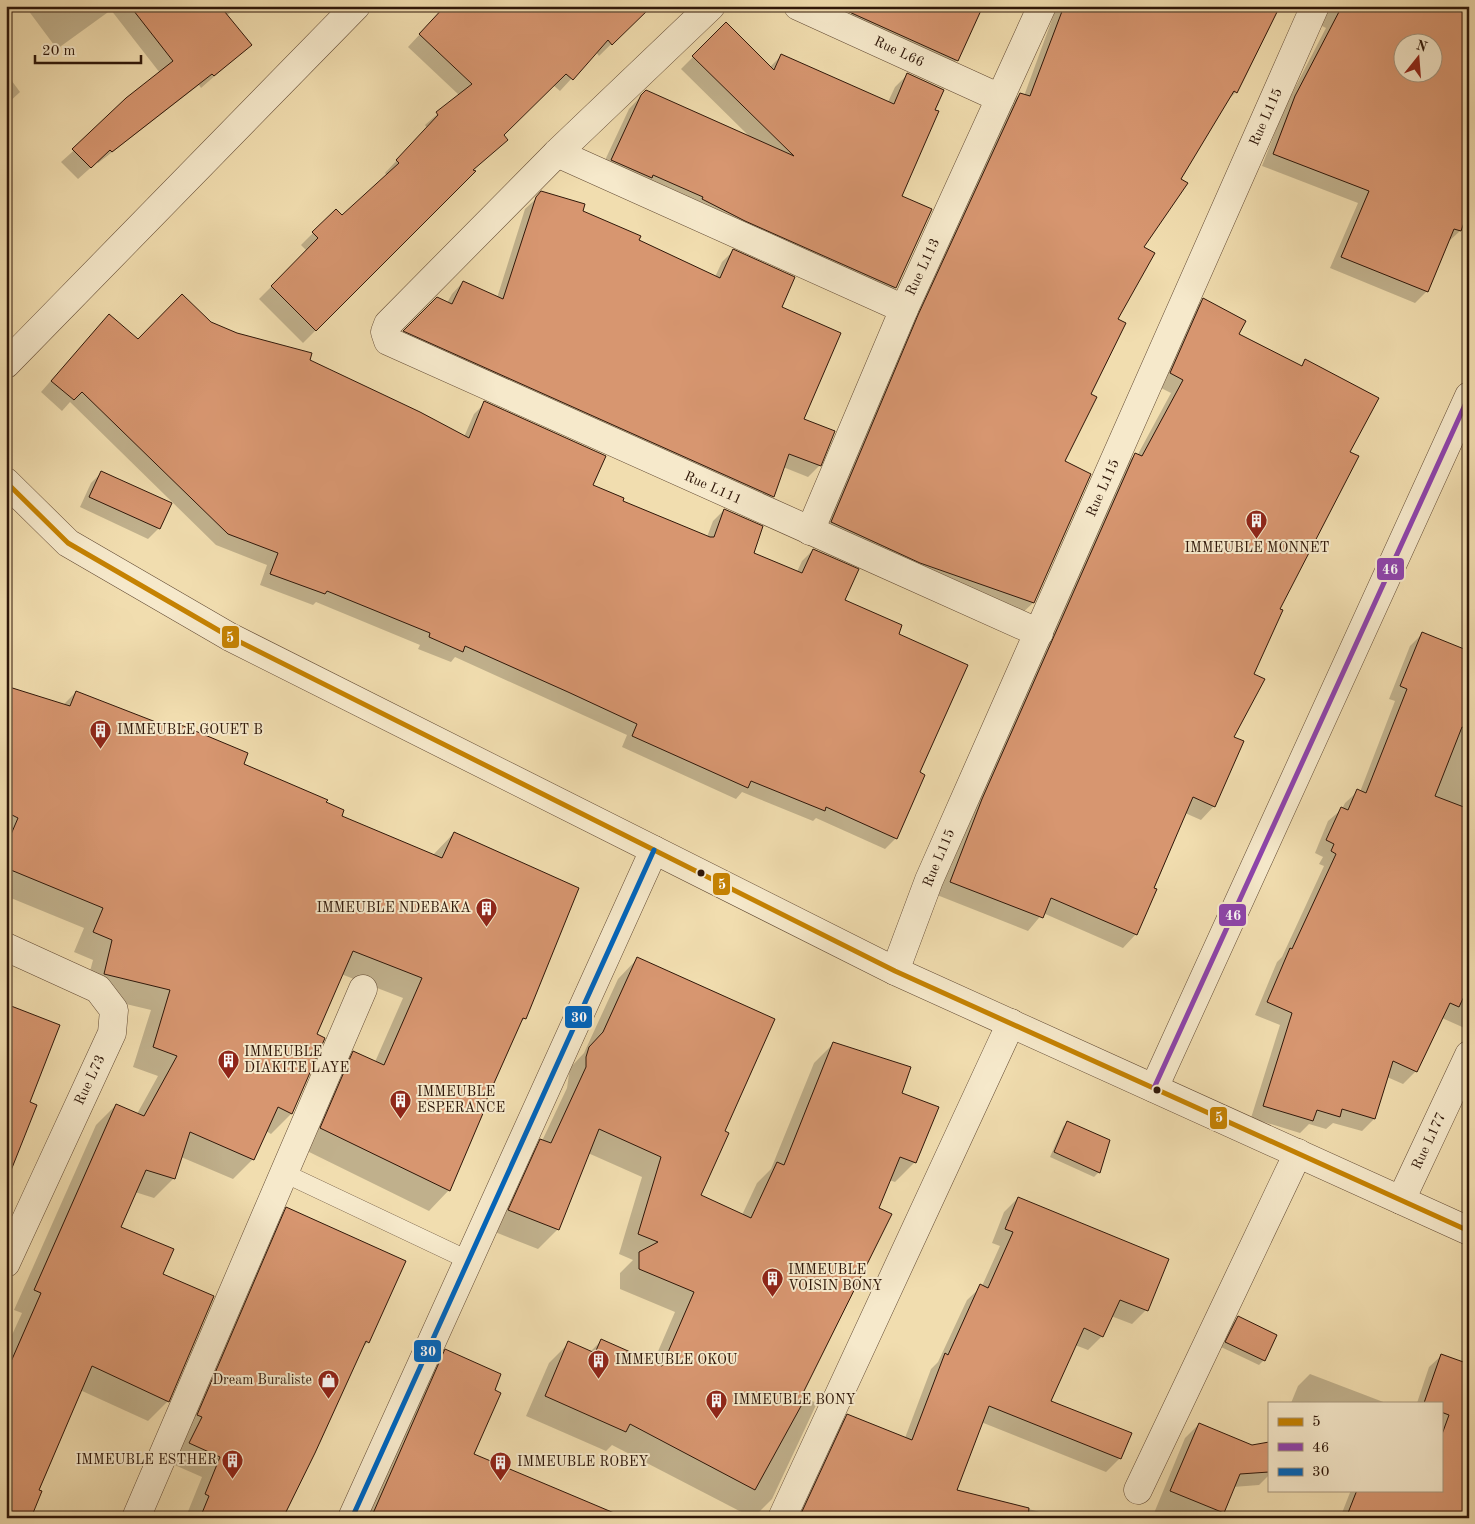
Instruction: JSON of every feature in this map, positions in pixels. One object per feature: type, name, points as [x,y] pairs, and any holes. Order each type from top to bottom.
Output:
[{"type":"street","points":[[6,364],[356,6]]},
{"type":"street","points":[[711,6],[557,153],[904,309]]},
{"type":"street","name":"Rue L66","points":[[798,6],[1000,98]]},
{"type":"street","name":"Rue L113","points":[[810,531],[904,309],[1042,6]]},
{"type":"street","name":"Rue L115","points":[[895,971],[929,880],[1315,6]]},
{"type":"street","name":"Rue L111","points":[[557,153],[388,324],[385,332],[388,341],[1039,633]]},
{"type":"street","points":[[1154,1088],[1469,396]]},
{"type":"street","points":[[6,482],[68,544],[230,637],[895,971],[1469,1231]]},
{"type":"street","points":[[352,1518],[654,850]]},
{"type":"street","name":"Rue L73","points":[[6,947],[98,989],[114,1010],[112,1033],[6,1263]]},
{"type":"street","points":[[136,1518],[363,989]]},
{"type":"street","points":[[782,1518],[1011,1023]]},
{"type":"street","name":"Rue L177","points":[[1401,1200],[1469,1054]]},
{"type":"street","points":[[1138,1490],[1298,1153]]},
{"type":"lane","points":[[284,1173],[468,1260]]},
{"type":"building","points":[[130,6],[220,6],[252,45],[214,76],[212,74],[112,152],[110,150],[91,168],[72,149],[126,98],[173,61]]},
{"type":"building","points":[[445,6],[652,6],[612,45],[608,40],[573,80],[566,74],[504,135],[508,140],[473,170],[476,171],[316,331],[271,286],[318,238],[312,232],[336,209],[342,215],[399,163],[396,160],[438,115],[436,112],[472,84],[419,34]]},
{"type":"building","points":[[836,6],[983,6],[958,61]]},
{"type":"building","points":[[1064,6],[1280,6],[1237,93],[1234,91],[1181,179],[1188,183],[1144,247],[1155,253],[1118,319],[1126,323],[1091,394],[1097,397],[1065,461],[1091,474],[1034,603],[920,563],[831,522],[918,315],[1020,93],[1030,96]]},
{"type":"building","points":[[1342,6],[1469,6],[1469,209],[1461,231],[1454,229],[1428,292],[1341,257],[1369,191],[1273,154],[1295,96]]},
{"type":"building","points":[[726,22],[774,70],[781,54],[894,104],[907,73],[944,90],[935,110],[939,111],[902,196],[932,209],[896,288],[745,221],[702,199],[703,197],[653,175],[652,178],[611,160],[641,95],[646,90],[794,156],[692,56]]},
{"type":"building","points":[[541,191],[585,204],[583,211],[641,236],[639,240],[720,278],[733,249],[795,277],[782,307],[841,333],[804,419],[835,431],[821,466],[789,454],[774,497],[403,331],[437,297],[452,304],[463,281],[503,299],[536,197]]},
{"type":"building","points":[[182,294],[211,322],[237,333],[312,353],[310,360],[420,412],[469,438],[484,401],[606,456],[593,485],[624,498],[623,501],[710,537],[714,537],[724,509],[763,526],[754,553],[802,573],[813,549],[859,569],[845,600],[902,625],[899,634],[968,665],[920,772],[925,775],[897,839],[826,807],[825,811],[751,781],[748,788],[632,736],[637,724],[568,692],[465,646],[463,652],[429,637],[430,633],[327,591],[325,594],[270,574],[278,553],[228,534],[82,392],[74,400],[51,381],[109,314],[138,339]]},
{"type":"building","points":[[1203,298],[1246,321],[1239,334],[1302,366],[1305,359],[1379,398],[1350,452],[1359,456],[1280,609],[1283,610],[1254,674],[1265,679],[1234,737],[1244,741],[1215,807],[1193,797],[1154,888],[1157,889],[1137,935],[1051,898],[1043,918],[950,882],[982,799],[1135,453],[1142,456],[1183,380],[1170,373]]},
{"type":"building","points":[[101,471],[172,503],[160,529],[89,497]]},
{"type":"building","points":[[1422,632],[1469,651],[1469,729],[1462,727],[1435,796],[1469,809],[1469,986],[1459,1007],[1450,1003],[1417,1072],[1393,1061],[1375,1119],[1342,1109],[1340,1117],[1317,1110],[1313,1121],[1263,1106],[1292,1013],[1267,1002],[1290,948],[1292,949],[1336,854],[1331,851],[1334,844],[1326,840],[1341,807],[1348,810],[1357,789],[1366,793],[1407,689],[1400,686]]},
{"type":"building","points":[[6,686],[70,706],[76,691],[179,731],[181,725],[248,753],[244,764],[328,800],[326,802],[344,810],[342,816],[442,858],[454,832],[579,888],[526,1019],[523,1018],[482,1110],[484,1111],[450,1191],[320,1128],[353,1051],[384,1065],[422,978],[353,951],[317,1034],[325,1038],[292,1114],[278,1107],[254,1160],[190,1132],[175,1179],[146,1170],[121,1227],[174,1249],[163,1274],[214,1296],[169,1402],[92,1366],[39,1490],[42,1491],[31,1518],[6,1518],[6,1373],[41,1293],[34,1290],[116,1104],[144,1116],[177,1056],[153,1047],[170,990],[104,974],[112,940],[93,932],[103,908],[6,868],[6,846],[18,818],[6,812]]},
{"type":"building","points":[[637,957],[775,1019],[725,1131],[729,1133],[701,1195],[751,1218],[777,1162],[784,1165],[833,1042],[911,1067],[902,1093],[939,1107],[916,1163],[900,1157],[879,1208],[892,1214],[802,1395],[806,1397],[755,1490],[630,1424],[626,1432],[545,1396],[568,1341],[595,1353],[601,1339],[662,1366],[694,1292],[639,1269],[639,1252],[658,1242],[638,1234],[661,1157],[599,1129],[559,1230],[508,1210],[540,1139],[551,1143],[586,1067],[589,1047],[603,1032]]},
{"type":"building","points":[[6,1004],[60,1025],[30,1102],[37,1105],[8,1178]]},
{"type":"building","points":[[1067,1121],[1110,1140],[1100,1173],[1054,1152]]},
{"type":"building","points":[[1018,1197],[1169,1259],[1148,1311],[1120,1300],[1103,1337],[1084,1328],[1051,1401],[1132,1433],[1121,1459],[989,1406],[957,1490],[1029,1508],[1028,1518],[799,1518],[847,1414],[912,1440],[945,1353],[948,1355],[980,1284],[988,1288],[1013,1232],[1005,1229]]},
{"type":"building","points":[[286,1207],[406,1261],[369,1343],[366,1341],[283,1518],[200,1518],[209,1496],[205,1494],[220,1457],[189,1443],[202,1417],[197,1415]]},
{"type":"building","points":[[1238,1316],[1277,1335],[1265,1361],[1225,1342]]},
{"type":"building","points":[[445,1349],[501,1374],[495,1390],[501,1393],[474,1454],[626,1518],[371,1518]]},
{"type":"building","points":[[1441,1354],[1469,1364],[1469,1518],[1346,1518],[1356,1492],[1442,1492],[1442,1434],[1449,1415],[1442,1412],[1442,1402],[1424,1402]]},
{"type":"building","points":[[1199,1423],[1252,1445],[1268,1442],[1268,1472],[1240,1474],[1224,1513],[1170,1491]]},
{"type":"transit line","name":"46","points":[[1154,1088],[1469,396]]},
{"type":"transit line","name":"5","points":[[6,482],[68,543],[230,637],[895,971],[1469,1231]]},
{"type":"transit line","name":"30","points":[[352,1518],[654,850]]},
{"type":"place","name":"IMMEUBLE MONNET","points":[[1257,539]]},
{"type":"place","name":"IMMEUBLE GOUET B","points":[[101,749]]},
{"type":"place","name":"IMMEUBLE NDEBAKA","points":[[487,927]]},
{"type":"place","name":"IMMEUBLE DIAKITE LAYE","points":[[228,1079]]},
{"type":"place","name":"IMMEUBLE ESPERANCE","points":[[401,1119]]},
{"type":"place","name":"IMMEUBLE VOISIN BONY","points":[[772,1297]]},
{"type":"place","name":"IMMEUBLE OKOU","points":[[599,1379]]},
{"type":"place","name":"Dream Buraliste","points":[[328,1399]]},
{"type":"place","name":"IMMEUBLE BONY","points":[[717,1419]]},
{"type":"place","name":"IMMEUBLE ESTHER","points":[[233,1479]]},
{"type":"place","name":"IMMEUBLE ROBEY","points":[[501,1481]]}]
